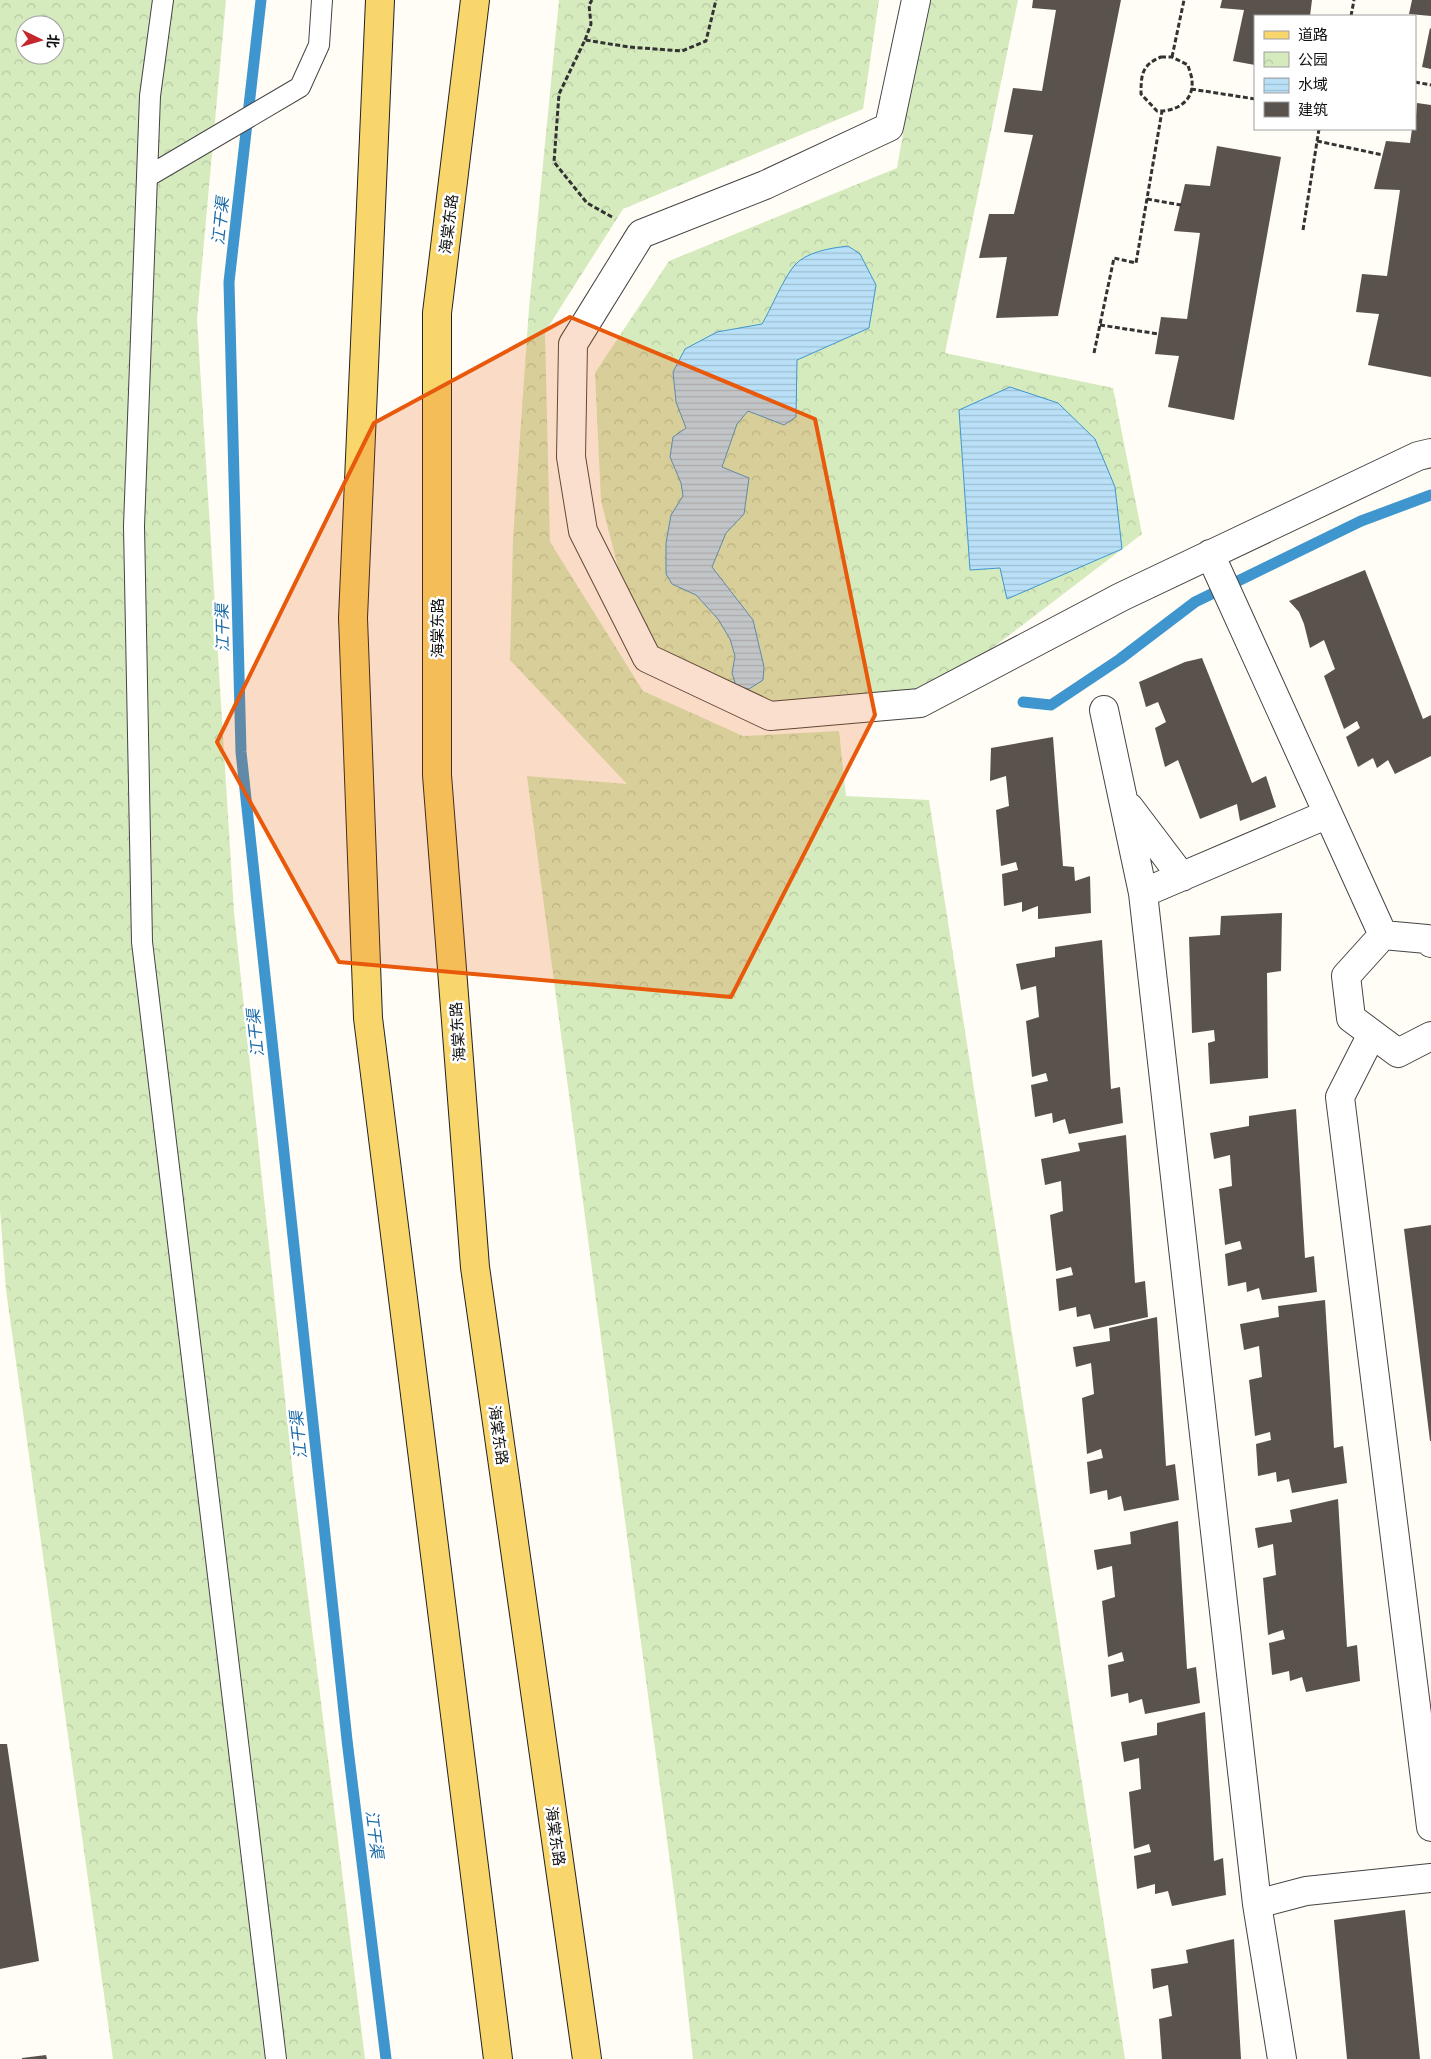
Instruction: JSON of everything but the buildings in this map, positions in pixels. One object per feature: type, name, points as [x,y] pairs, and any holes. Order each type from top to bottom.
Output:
[{"type":"main road","points":[[380,0],[354,618],[368,1018],[498,2059]]},
{"type":"main road","name":"海棠东路","points":[[475,0],[437,313],[437,774],[475,1267],[588,2059]]},
{"type":"street","points":[[916,0],[889,127],[765,185],[641,234],[573,344],[571,457],[583,531],[646,658],[770,716],[920,703],[1121,597],[1418,456],[1431,453]]},
{"type":"street","points":[[1210,554],[1383,935]]},
{"type":"street","points":[[1104,710],[1144,893],[1257,1904],[1282,2059]]},
{"type":"street","points":[[1123,800],[1182,877]]},
{"type":"street","points":[[1144,893],[1328,814]]},
{"type":"street","points":[[1383,935],[1427,939],[1431,943]]},
{"type":"street","points":[[1383,935],[1346,976],[1350,1018],[1398,1053],[1431,1036]]},
{"type":"street","points":[[1372,1034],[1340,1097],[1431,1827]]},
{"type":"street","points":[[1257,1904],[1306,1891],[1431,1878]]},
{"type":"lane","points":[[163,0],[150,96],[134,526],[142,942],[276,2059]]},
{"type":"lane","points":[[147,177],[300,87],[319,45],[322,0]]},
{"type":"path","points":[[592,0],[589,5],[591,24],[559,94],[554,162],[587,203],[641,234]]},
{"type":"path","points":[[585,40],[629,47],[682,51],[706,42],[716,0]]},
{"type":"path","points":[[1172,56],[1184,0]]},
{"type":"path","points":[[1351,15],[1354,0]]},
{"type":"path","points":[[1172,56],[1188,65],[1192,82],[1191,88],[1189,97],[1184,104],[1170,111],[1157,111],[1141,94],[1141,81],[1144,70],[1150,62],[1161,57],[1172,56]]},
{"type":"path","points":[[1416,82],[1431,85]]},
{"type":"path","points":[[1191,88],[1254,99]]},
{"type":"path","points":[[1094,353],[1114,258],[1136,263],[1162,111]]},
{"type":"path","points":[[1303,230],[1319,130]]},
{"type":"path","points":[[1317,141],[1383,154]]},
{"type":"path","points":[[1147,199],[1180,205]]},
{"type":"path","points":[[1100,325],[1158,334]]},
{"type":"highlighted area","points":[[570,317],[815,419],[875,715],[731,997],[339,962],[217,742],[374,423]]},
{"type":"green space","points":[[0,0],[226,0],[197,319],[234,912],[293,1475],[365,2059],[113,2059],[6,1290],[0,1210]]},
{"type":"green space","points":[[559,0],[879,0],[863,109],[623,209],[545,332],[550,542],[643,691],[743,736],[839,731],[846,796],[929,800],[1125,2059],[693,2059],[678,1923],[527,776],[627,784],[510,660],[513,538],[529,308]]},
{"type":"green space","points":[[926,0],[1018,0],[945,353],[1113,388],[1142,534],[920,703],[770,716],[636,637],[601,501],[595,373],[669,261],[897,168]]},
{"type":"water","points":[[848,246],[860,254],[876,285],[869,328],[797,360],[796,417],[784,425],[748,411],[737,424],[722,467],[749,478],[744,514],[726,533],[712,567],[753,620],[764,667],[763,680],[749,689],[736,686],[732,673],[735,656],[730,639],[718,619],[696,595],[672,584],[666,574],[666,543],[671,515],[683,496],[681,483],[670,457],[673,437],[686,428],[676,402],[673,372],[685,349],[717,332],[762,324],[785,279],[799,261],[811,254]]},
{"type":"water","points":[[1010,387],[1058,403],[1095,439],[1115,487],[1122,549],[1007,599],[1000,568],[970,570],[959,410]]},
{"type":"waterway","name":"江干渠","points":[[261,0],[229,282],[241,752],[347,1740],[386,2059]]},
{"type":"waterway","points":[[1023,702],[1051,705],[1120,659],[1195,602],[1361,521],[1431,495]]}]
